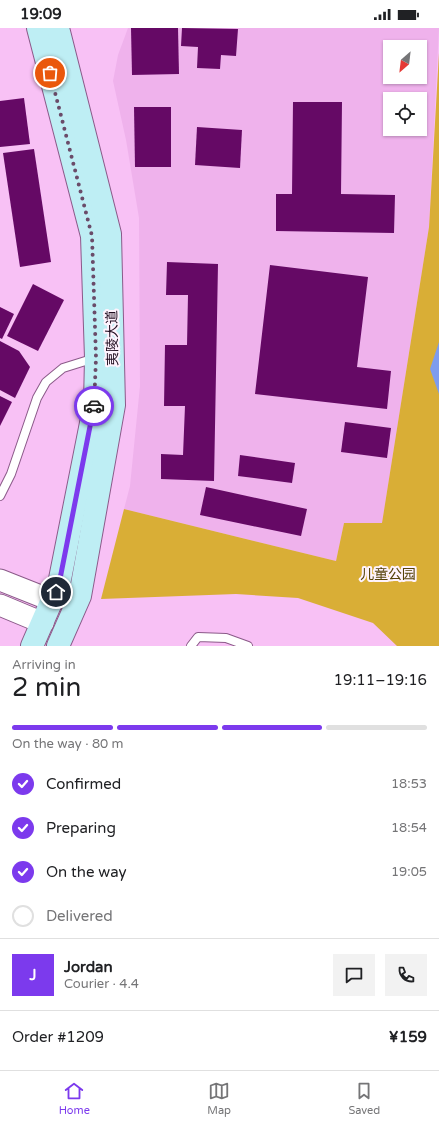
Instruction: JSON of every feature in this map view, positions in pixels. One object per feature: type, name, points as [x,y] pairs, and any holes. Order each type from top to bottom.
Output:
[{"type":"main road","name":"夷陵大道","points":[[32,646],[53,601],[59,584],[95,403],[96,358],[92,236],[38,28]]},
{"type":"main road","name":"夷陵大道","points":[[58,28],[110,234],[114,405],[80,596],[58,646]]},
{"type":"street","points":[[0,580],[53,601]]},
{"type":"street","points":[[0,605],[43,623]]},
{"type":"lane","points":[[0,496],[11,474],[37,398],[46,382],[63,368],[96,358]]},
{"type":"lane","points":[[191,646],[198,637],[226,638],[248,646]]},
{"type":"shaded area","points":[[128,28],[439,28],[429,227],[382,523],[344,523],[336,561],[124,509],[130,486],[140,386],[139,218],[126,140],[113,81],[118,55]]},
{"type":"green space","name":"儿童公园","points":[[439,53],[439,646],[397,646],[373,623],[298,598],[236,594],[101,599],[124,509],[336,561],[344,523],[382,523],[429,227]]},
{"type":"water","points":[[439,342],[439,394],[430,369]]},
{"type":"building","points":[[131,28],[178,28],[179,74],[132,75]]},
{"type":"building","points":[[182,28],[238,29],[236,56],[221,55],[220,69],[197,68],[198,47],[181,46]]},
{"type":"building","points":[[24,98],[30,144],[0,147],[0,101]]},
{"type":"building","points":[[293,102],[342,102],[341,194],[395,195],[394,233],[276,231],[276,194],[292,194]]},
{"type":"building","points":[[134,107],[171,107],[171,167],[135,167]]},
{"type":"building","points":[[197,127],[242,130],[240,168],[195,165]]},
{"type":"building","points":[[34,149],[51,262],[20,267],[3,153]]},
{"type":"building","points":[[167,262],[218,264],[214,481],[161,479],[161,454],[183,455],[185,406],[164,406],[165,345],[187,345],[188,295],[166,295]]},
{"type":"building","points":[[270,265],[368,277],[357,367],[391,371],[387,409],[255,394]]},
{"type":"building","points":[[33,284],[64,300],[38,351],[7,336]]},
{"type":"building","points":[[0,307],[14,314],[2,339],[0,338]]},
{"type":"building","points":[[0,341],[19,351],[30,367],[15,398],[0,390]]},
{"type":"building","points":[[0,396],[12,402],[0,426]]},
{"type":"building","points":[[345,422],[391,428],[387,458],[341,452]]},
{"type":"building","points":[[240,455],[295,463],[292,483],[238,476]]},
{"type":"building","points":[[206,487],[307,509],[301,536],[200,515]]},
{"type":"way so far","points":[[50,73],[92,236],[92,273],[96,358],[94,406]]},
{"type":"route","points":[[56,592],[59,584],[94,406]]}]
